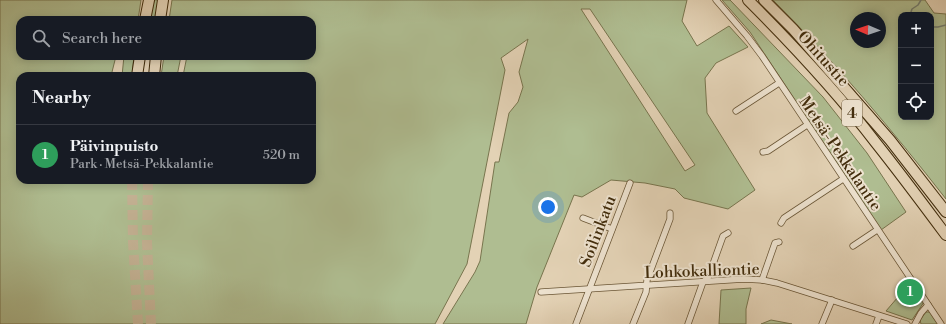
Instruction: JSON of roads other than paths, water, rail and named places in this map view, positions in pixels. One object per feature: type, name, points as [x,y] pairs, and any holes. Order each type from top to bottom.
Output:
[{"type":"highway","points":[[146,16],[149,0]]},
{"type":"highway","points":[[161,16],[163,0]]},
{"type":"highway","name":"Ohitustie","points":[[748,0],[779,31],[830,87],[876,142],[946,235]]},
{"type":"highway","name":"Ohitustie","points":[[764,0],[793,29],[890,140],[946,212]]},
{"type":"highway","points":[[138,72],[139,60]]},
{"type":"highway","points":[[154,72],[156,60]]},
{"type":"street","name":"Metsä-Pekkalantie","points":[[716,0],[747,36],[941,324]]},
{"type":"street","points":[[736,111],[779,83]]},
{"type":"street","points":[[763,152],[768,151],[807,125]]},
{"type":"street","points":[[781,223],[784,218],[843,178]]},
{"type":"street","name":"Soilinkatu","points":[[576,324],[630,183]]},
{"type":"street","points":[[633,324],[646,292],[647,280],[670,219],[670,213]]},
{"type":"street","points":[[583,218],[612,229]]},
{"type":"street","points":[[853,246],[877,230]]},
{"type":"street","points":[[688,324],[703,282],[708,278],[723,236],[728,233]]},
{"type":"street","points":[[762,280],[776,243],[779,242]]},
{"type":"street","name":"Lohkokalliontie","points":[[541,292],[744,279],[762,280],[777,283],[907,324]]},
{"type":"street","points":[[822,324],[832,300]]},
{"type":"street","points":[[914,324],[928,304]]},
{"type":"street","points":[[876,324],[879,316]]},
{"type":"waterway","points":[[911,12],[921,0]]},
{"type":"waterway","points":[[934,27],[946,25]]},
{"type":"tunnel","points":[[132,184],[133,242],[138,324]]},
{"type":"tunnel","points":[[148,184],[147,243],[151,324]]},
{"type":"place","name":"Päivinpuisto","points":[[910,292]]}]
